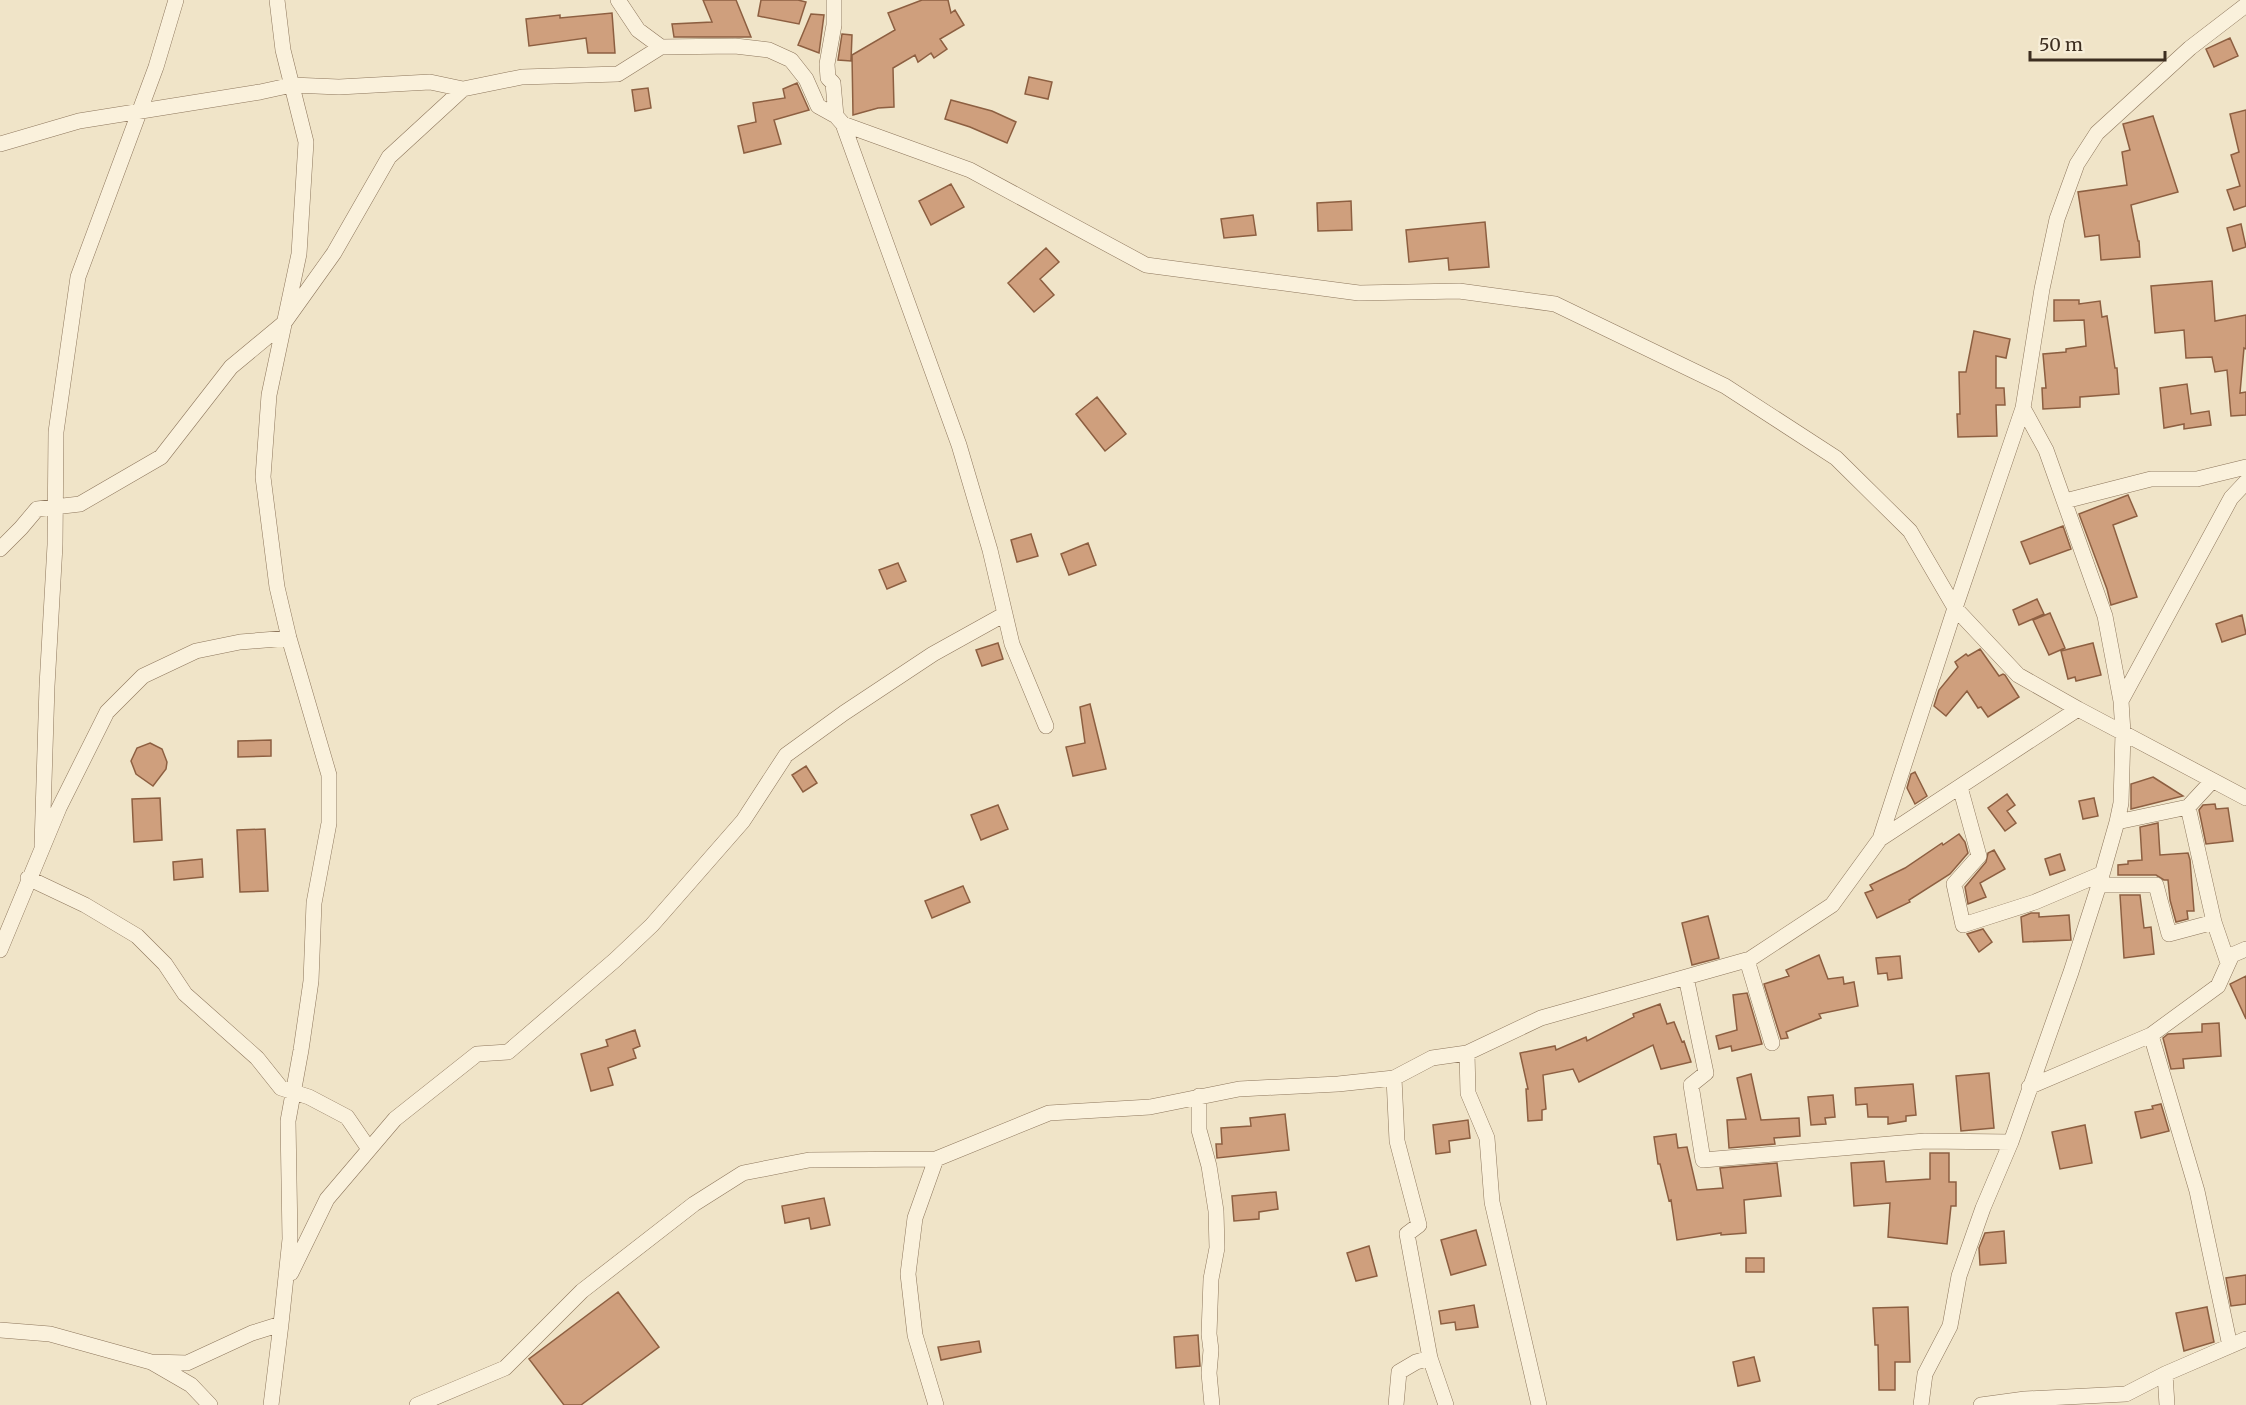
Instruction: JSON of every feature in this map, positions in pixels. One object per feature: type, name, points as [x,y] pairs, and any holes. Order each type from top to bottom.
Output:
[{"type":"street","points":[[42,846],[56,432],[78,277],[156,67],[176,0]]},
{"type":"street","points":[[271,1405],[290,1239],[288,1120],[311,981],[314,903],[329,823],[329,775],[289,638],[277,587],[263,477],[269,395],[299,254],[306,142],[283,50],[277,0]]},
{"type":"street","points":[[618,0],[638,30],[661,47]]},
{"type":"street","points":[[834,0],[834,25],[827,64],[828,78],[833,83],[839,120],[959,445],[990,550],[1012,644],[1046,726]]},
{"type":"street","points":[[417,1405],[505,1368],[582,1291],[694,1204],[743,1173],[809,1160],[936,1159],[1049,1113],[1150,1107],[1239,1089],[1338,1084],[1394,1078],[1432,1058],[1467,1053],[1541,1018],[1747,960],[1832,905],[1880,839],[2023,408],[2044,277],[2057,219],[2077,164],[2097,133],[2190,48],[2246,5]]},
{"type":"street","points":[[0,144],[79,121],[292,85],[339,87],[430,82],[463,89],[522,77],[618,74],[661,47],[735,46],[769,50],[791,60],[799,67],[818,106],[839,120],[970,170],[1146,265],[1359,293],[1459,291],[1555,304],[1725,386],[1836,458],[1910,531],[1955,608],[2018,675],[2246,798]]},
{"type":"street","points":[[0,549],[37,509],[80,504],[161,457],[231,367],[284,323],[334,253],[389,157],[463,89]]},
{"type":"street","points":[[1921,1405],[1925,1374],[1950,1326],[1959,1276],[1983,1208],[2011,1142],[2071,972],[2121,803],[2123,733],[2121,701],[2105,616],[2046,450],[2023,408]]},
{"type":"street","points":[[2065,501],[2151,479],[2197,478],[2246,467]]},
{"type":"street","points":[[2121,701],[2231,498],[2246,482]]},
{"type":"street","points":[[286,1284],[327,1199],[395,1119],[477,1054],[508,1052],[615,960],[652,925],[743,821],[786,755],[844,712],[933,654],[1005,614]]},
{"type":"street","points":[[0,950],[58,808],[107,712],[143,676],[196,651],[240,642],[289,638]]},
{"type":"street","points":[[1880,839],[2078,709]]},
{"type":"street","points":[[2117,822],[2188,807],[2212,781]]},
{"type":"street","points":[[1960,787],[1979,856],[1954,884],[1963,925],[2100,879],[2156,885],[2169,934],[2214,922]]},
{"type":"street","points":[[2188,807],[2214,922],[2228,963]]},
{"type":"street","points":[[28,878],[85,904],[137,936],[165,964],[185,994],[257,1058],[281,1088],[309,1097],[347,1117],[369,1149]]},
{"type":"street","points":[[2029,1088],[2151,1035],[2218,986],[2232,954],[2246,949]]},
{"type":"street","points":[[1747,960],[1772,1043]]},
{"type":"street","points":[[1686,977],[1707,1073],[1691,1085],[1703,1160],[1925,1141],[2011,1142]]},
{"type":"street","points":[[2151,1035],[2197,1191],[2230,1346]]},
{"type":"street","points":[[1467,1053],[1468,1093],[1487,1138],[1492,1202],[1539,1405]]},
{"type":"street","points":[[1394,1078],[1397,1141],[1419,1225],[1407,1234],[1430,1358],[1446,1405]]},
{"type":"street","points":[[1199,1096],[1199,1131],[1209,1166],[1216,1211],[1217,1248],[1211,1278],[1209,1334],[1212,1405]]},
{"type":"street","points":[[936,1159],[915,1218],[908,1274],[915,1335],[936,1405]]},
{"type":"street","points":[[0,1330],[50,1334],[151,1362],[187,1363],[252,1333],[281,1323]]},
{"type":"street","points":[[2095,1405],[2126,1394],[2165,1374],[2246,1339]]},
{"type":"street","points":[[1396,1405],[1399,1372],[1416,1362],[1430,1358]]},
{"type":"street","points":[[151,1362],[191,1385],[210,1405]]},
{"type":"street","points":[[2165,1374],[2167,1405]]},
{"type":"street","points":[[1981,1405],[2025,1399],[2126,1394]]},
{"type":"building","points":[[703,0],[736,0],[751,37],[674,37],[672,24],[712,22]]},
{"type":"building","points":[[761,0],[806,2],[799,24],[758,16]]},
{"type":"building","points":[[922,0],[948,0],[951,13],[955,10],[964,25],[940,39],[947,49],[934,58],[931,53],[918,62],[915,55],[893,68],[894,107],[878,108],[853,115],[852,55],[895,30],[888,13]]},
{"type":"building","points":[[612,13],[615,53],[588,53],[586,38],[529,46],[526,19]]},
{"type":"building","points":[[811,14],[824,15],[819,53],[798,45]]},
{"type":"building","points":[[842,34],[852,35],[851,61],[838,60]]},
{"type":"building","points":[[2230,38],[2238,56],[2214,67],[2206,49]]},
{"type":"building","points":[[1029,77],[1052,82],[1048,99],[1025,94]]},
{"type":"building","points":[[797,83],[809,110],[774,120],[781,144],[744,153],[738,126],[756,122],[753,103],[785,98],[783,89]]},
{"type":"building","points":[[648,88],[651,108],[635,111],[632,90]]},
{"type":"building","points":[[951,100],[992,111],[1016,122],[1007,143],[945,119]]},
{"type":"building","points":[[2246,110],[2246,206],[2234,210],[2227,190],[2240,186],[2231,155],[2239,152],[2230,114]]},
{"type":"building","points":[[2153,116],[2178,192],[2131,205],[2140,257],[2101,260],[2099,235],[2085,237],[2078,192],[2127,185],[2122,152],[2130,150],[2123,124]]},
{"type":"building","points":[[951,184],[964,207],[931,225],[919,201]]},
{"type":"building","points":[[1351,201],[1352,230],[1318,231],[1317,203]]},
{"type":"building","points":[[1253,215],[1256,235],[1224,238],[1221,219]]},
{"type":"building","points":[[1485,222],[1489,267],[1449,270],[1448,258],[1409,262],[1406,230]]},
{"type":"building","points":[[2241,224],[2246,247],[2233,251],[2227,228]]},
{"type":"building","points":[[1046,248],[1059,262],[1040,279],[1054,295],[1034,312],[1008,283]]},
{"type":"building","points":[[2212,281],[2215,321],[2246,315],[2246,349],[2244,348],[2240,393],[2246,392],[2246,415],[2231,416],[2227,370],[2215,372],[2212,357],[2186,358],[2184,330],[2155,333],[2151,286]]},
{"type":"building","points":[[2054,300],[2079,300],[2079,304],[2100,301],[2102,317],[2107,316],[2115,368],[2117,368],[2119,394],[2080,397],[2080,407],[2043,409],[2042,388],[2046,388],[2043,354],[2066,352],[2066,349],[2086,346],[2084,320],[2054,321]]},
{"type":"building","points":[[1974,331],[2010,339],[2006,358],[1996,356],[1996,388],[2004,388],[2005,405],[1996,405],[1997,436],[1958,437],[1959,372],[1966,372]]},
{"type":"building","points":[[2187,384],[2191,414],[2209,411],[2211,425],[2184,429],[2184,424],[2164,428],[2160,388]]},
{"type":"building","points":[[1097,397],[1126,434],[1105,451],[1076,414]]},
{"type":"building","points":[[2128,495],[2137,516],[2113,525],[2137,597],[2111,605],[2079,514]]},
{"type":"building","points":[[2063,526],[2071,549],[2030,564],[2021,542]]},
{"type":"building","points":[[1031,534],[1038,556],[1017,562],[1011,540]]},
{"type":"building","points":[[1088,543],[1096,565],[1069,575],[1061,554]]},
{"type":"building","points":[[898,563],[906,581],[887,589],[879,570]]},
{"type":"building","points":[[2037,599],[2044,614],[2019,625],[2013,610]]},
{"type":"building","points":[[2050,613],[2065,648],[2049,655],[2033,620]]},
{"type":"building","points":[[2242,615],[2246,634],[2222,642],[2216,624]]},
{"type":"building","points":[[998,643],[1003,659],[982,666],[976,650]]},
{"type":"building","points":[[2093,643],[2101,675],[2076,681],[2075,677],[2068,679],[2061,651]]},
{"type":"building","points":[[1980,649],[1999,676],[2005,675],[2019,697],[1988,717],[1981,707],[1978,708],[1967,691],[1946,716],[1934,706],[1939,690],[1958,667],[1955,662],[1966,654],[1968,656]]},
{"type":"building","points":[[1090,704],[1106,769],[1073,776],[1066,747],[1085,743],[1080,707]]},
{"type":"building","points":[[271,740],[271,756],[238,757],[238,741]]},
{"type":"building","points":[[150,743],[162,749],[167,762],[166,769],[153,786],[136,774],[131,761],[137,748]]},
{"type":"building","points":[[806,766],[817,783],[803,792],[792,775]]},
{"type":"building","points":[[1915,772],[1927,796],[1915,804],[1907,788],[1911,774]]},
{"type":"building","points":[[2153,777],[2183,796],[2131,809],[2131,784]]},
{"type":"building","points":[[2007,794],[2015,805],[2007,811],[2016,823],[2005,831],[1988,808]]},
{"type":"building","points":[[160,798],[162,840],[134,842],[132,799]]},
{"type":"building","points":[[2094,798],[2098,816],[2083,819],[2079,801]]},
{"type":"building","points":[[2215,804],[2216,809],[2228,808],[2233,841],[2206,844],[2199,810],[2203,805]]},
{"type":"building","points":[[998,805],[1008,829],[981,840],[971,815]]},
{"type":"building","points":[[2158,823],[2160,855],[2188,853],[2190,860],[2194,911],[2187,911],[2188,919],[2176,922],[2168,880],[2156,875],[2118,875],[2118,865],[2128,864],[2128,861],[2142,860],[2140,827]]},
{"type":"building","points":[[265,829],[268,891],[240,892],[237,830]]},
{"type":"building","points":[[1959,834],[1965,842],[1968,853],[1950,874],[1909,900],[1910,902],[1877,918],[1865,893],[1873,890],[1870,885],[1905,868]]},
{"type":"building","points":[[1994,850],[2005,869],[1980,883],[1986,897],[1968,904],[1965,887],[1986,862],[1988,853]]},
{"type":"building","points":[[2060,854],[2065,870],[2050,875],[2045,859]]},
{"type":"building","points":[[202,859],[203,877],[174,880],[173,862]]},
{"type":"building","points":[[963,886],[970,902],[932,918],[925,901]]},
{"type":"building","points":[[2120,895],[2140,895],[2144,928],[2151,927],[2154,954],[2124,958]]},
{"type":"building","points":[[2039,913],[2039,917],[2069,915],[2071,940],[2023,942],[2021,917]]},
{"type":"building","points":[[1708,916],[1719,958],[1692,965],[1682,923]]},
{"type":"building","points":[[1983,929],[1992,942],[1979,952],[1967,934]]},
{"type":"building","points":[[1819,955],[1828,979],[1843,977],[1844,984],[1854,982],[1858,1006],[1819,1014],[1821,1018],[1786,1032],[1788,1038],[1781,1039],[1764,984],[1789,976],[1786,970]]},
{"type":"building","points":[[1900,956],[1902,978],[1888,980],[1887,973],[1878,974],[1876,958]]},
{"type":"building","points":[[2246,976],[2246,1019],[2230,984]]},
{"type":"building","points":[[1747,993],[1762,1044],[1732,1051],[1731,1046],[1719,1049],[1716,1036],[1737,1030],[1733,995]]},
{"type":"building","points":[[1660,1004],[1667,1024],[1674,1022],[1691,1062],[1661,1069],[1653,1045],[1579,1082],[1573,1069],[1543,1075],[1546,1109],[1542,1110],[1542,1120],[1528,1121],[1526,1089],[1528,1089],[1520,1053],[1555,1046],[1556,1050],[1586,1037],[1587,1041],[1634,1017],[1633,1014]]},
{"type":"building","points":[[2219,1023],[2221,1056],[2183,1059],[2184,1068],[2171,1069],[2163,1038],[2168,1034],[2202,1032],[2202,1024]]},
{"type":"building","points":[[635,1030],[640,1046],[633,1049],[636,1058],[608,1068],[613,1085],[591,1091],[581,1054],[608,1046],[606,1040]]},
{"type":"building","points":[[1989,1073],[1994,1128],[1961,1131],[1956,1076]]},
{"type":"building","points":[[1751,1074],[1761,1120],[1799,1118],[1800,1136],[1774,1138],[1775,1144],[1729,1148],[1727,1120],[1746,1119],[1737,1078]]},
{"type":"building","points":[[1913,1084],[1916,1115],[1906,1116],[1906,1121],[1888,1124],[1888,1117],[1868,1117],[1867,1104],[1856,1105],[1855,1088]]},
{"type":"building","points":[[1833,1095],[1835,1117],[1825,1118],[1826,1124],[1811,1125],[1808,1097]]},
{"type":"building","points":[[2161,1104],[2169,1131],[2141,1138],[2135,1112],[2153,1109],[2152,1106]]},
{"type":"building","points":[[1285,1114],[1289,1150],[1217,1158],[1216,1144],[1222,1144],[1221,1128],[1251,1126],[1250,1118]]},
{"type":"building","points":[[1468,1120],[1470,1138],[1449,1141],[1450,1152],[1436,1154],[1433,1125]]},
{"type":"building","points":[[2085,1125],[2092,1163],[2060,1169],[2052,1132]]},
{"type":"building","points":[[1676,1134],[1678,1148],[1687,1147],[1697,1190],[1723,1188],[1720,1168],[1777,1163],[1781,1196],[1744,1200],[1746,1233],[1721,1235],[1721,1233],[1677,1240],[1671,1200],[1669,1201],[1660,1164],[1658,1164],[1654,1137]]},
{"type":"building","points":[[1930,1153],[1949,1153],[1949,1182],[1956,1182],[1956,1206],[1951,1206],[1947,1244],[1888,1237],[1890,1203],[1854,1206],[1851,1163],[1884,1161],[1886,1182],[1930,1179]]},
{"type":"building","points":[[1276,1192],[1278,1209],[1259,1212],[1259,1219],[1234,1221],[1232,1196]]},
{"type":"building","points":[[824,1198],[830,1225],[811,1229],[809,1218],[785,1223],[782,1206]]},
{"type":"building","points":[[1476,1230],[1486,1265],[1451,1275],[1441,1240]]},
{"type":"building","points":[[2004,1231],[2006,1263],[1980,1265],[1979,1248],[1985,1233]]},
{"type":"building","points":[[1369,1246],[1377,1276],[1356,1281],[1347,1253]]},
{"type":"building","points":[[1746,1258],[1764,1258],[1764,1272],[1746,1272]]},
{"type":"building","points":[[2246,1275],[2246,1304],[2231,1306],[2226,1278]]},
{"type":"building","points":[[618,1292],[659,1347],[581,1405],[564,1405],[529,1359]]},
{"type":"building","points":[[1474,1305],[1478,1327],[1456,1330],[1455,1322],[1441,1324],[1439,1311]]},
{"type":"building","points":[[1908,1307],[1910,1362],[1895,1362],[1895,1390],[1879,1390],[1878,1345],[1875,1345],[1873,1308]]},
{"type":"building","points":[[2207,1307],[2214,1342],[2184,1351],[2176,1313]]},
{"type":"building","points":[[1198,1335],[1200,1366],[1176,1368],[1174,1337]]},
{"type":"building","points":[[979,1341],[981,1352],[941,1360],[938,1347]]},
{"type":"building","points":[[1754,1357],[1760,1381],[1738,1386],[1733,1362]]}]
